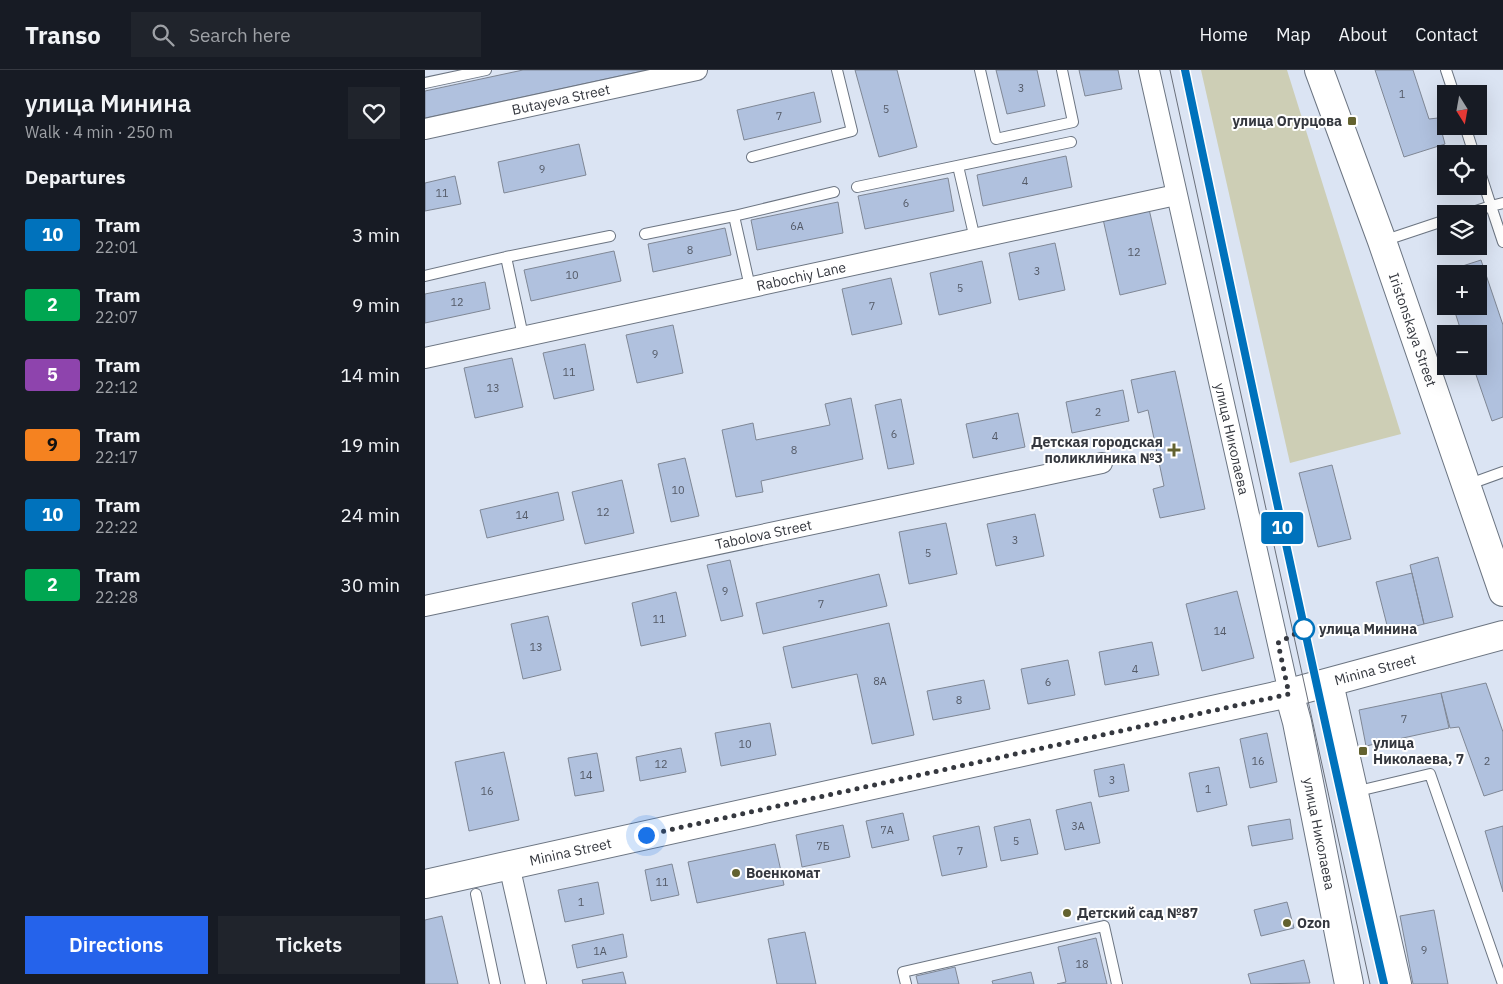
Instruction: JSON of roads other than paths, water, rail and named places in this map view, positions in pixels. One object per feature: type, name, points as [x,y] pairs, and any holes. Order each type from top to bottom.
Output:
[{"type":"street","name":"Butayeva Street","points":[[425,129],[697,70]]},
{"type":"street","name":"улица Николаева","points":[[1149,70],[1289,694],[1297,722],[1349,984]]},
{"type":"street","name":"Iristonskaya Street","points":[[1319,70],[1382,241],[1503,592]]},
{"type":"street","name":"Rabochiy Lane","points":[[425,358],[1176,195]]},
{"type":"street","name":"Tabolova Street","points":[[425,606],[1103,463]]},
{"type":"street","name":"Minina Street","points":[[425,884],[1289,694],[1503,635]]},
{"type":"street","points":[[1329,683],[1397,984]]},
{"type":"street","points":[[509,865],[536,984]]},
{"type":"lane","points":[[425,83],[486,70]]},
{"type":"lane","points":[[752,157],[851,131],[837,70]]},
{"type":"lane","points":[[980,70],[996,139],[1073,122],[1062,70]]},
{"type":"lane","points":[[1447,70],[1451,85]]},
{"type":"lane","points":[[857,187],[1071,142]]},
{"type":"lane","points":[[959,166],[975,239]]},
{"type":"lane","points":[[645,234],[734,216],[834,192]]},
{"type":"lane","points":[[1487,194],[1503,242]]},
{"type":"lane","points":[[1487,207],[1503,203]]},
{"type":"lane","points":[[734,216],[750,287]]},
{"type":"lane","points":[[1382,241],[1437,223]]},
{"type":"lane","points":[[425,276],[506,257],[611,236]]},
{"type":"lane","points":[[506,257],[523,336]]},
{"type":"lane","points":[[1466,485],[1503,472]]},
{"type":"lane","points":[[1354,792],[1429,774],[1503,984]]},
{"type":"lane","points":[[476,894],[495,984]]},
{"type":"lane","points":[[906,984],[903,972],[1104,926],[1117,984]]},
{"type":"tram line","points":[[1170,70],[1370,984]]},
{"type":"tram line","points":[[1185,70],[1282,527],[1384,984]]},
{"type":"tram line","name":"10","points":[[1185,70],[1240,337],[1322,716],[1384,984]]},
{"type":"place","name":"улица Огурцова","points":[[1352,121]]},
{"type":"place","name":"Детская городская поликлиника №3","points":[[1174,450]]},
{"type":"place","name":"улица Минина","points":[[1304,629]]},
{"type":"place","name":"улица Николаева, 7","points":[[1363,751]]},
{"type":"place","name":"Военкомат","points":[[736,873]]},
{"type":"place","name":"Детский сад №87","points":[[1067,913]]},
{"type":"place","name":"Ozon","points":[[1287,923]]}]
